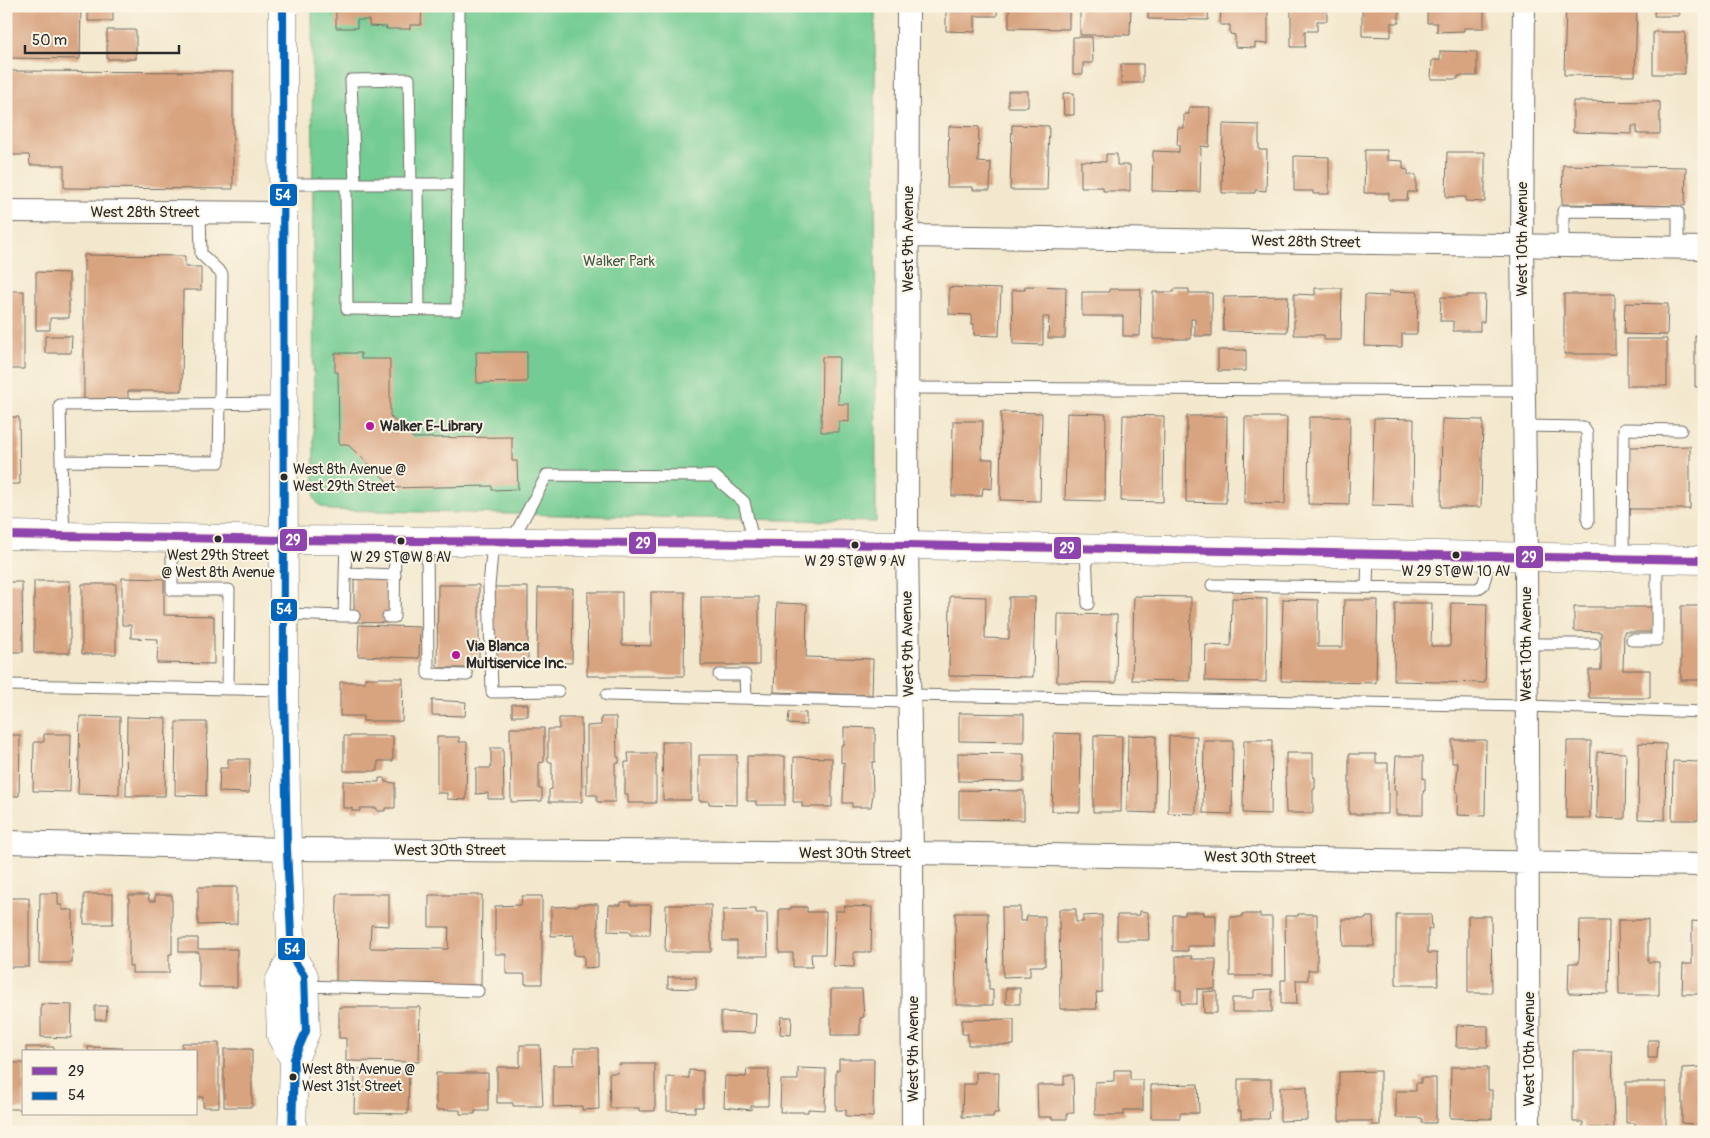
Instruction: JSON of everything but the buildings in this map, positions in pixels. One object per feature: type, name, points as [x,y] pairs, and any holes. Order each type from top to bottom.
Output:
[{"type":"street","points":[[283,6],[284,690],[287,849],[292,957],[304,976],[306,1031],[294,1059],[292,1132]]},
{"type":"street","name":"West 9th Avenue","points":[[908,6],[906,545],[912,853],[913,1132]]},
{"type":"street","name":"West 10th Avenue","points":[[1524,6],[1522,245],[1526,556],[1529,1132]]},
{"type":"street","name":"West 28th Street","points":[[6,211],[284,213]]},
{"type":"street","name":"West 28th Street","points":[[908,236],[1704,248]]},
{"type":"street","points":[[6,535],[284,540],[906,545],[1704,560]]},
{"type":"street","name":"West 30th Street","points":[[6,842],[287,849],[912,853],[1704,865]]},
{"type":"street","points":[[292,957],[279,982],[281,1036],[294,1059]]},
{"type":"lane","points":[[419,310],[409,80],[351,80],[347,309],[419,310],[457,310],[459,6]]},
{"type":"lane","points":[[284,184],[458,184]]},
{"type":"lane","points":[[1563,246],[1563,211],[1678,212],[1678,247]]},
{"type":"lane","points":[[62,461],[219,462],[222,274],[200,254],[200,212]]},
{"type":"lane","points":[[908,388],[1524,392]]},
{"type":"lane","points":[[64,536],[60,405],[284,402]]},
{"type":"lane","points":[[1524,426],[1583,427],[1587,433],[1588,522]]},
{"type":"lane","points":[[1623,558],[1624,429],[1681,430]]},
{"type":"lane","points":[[558,691],[492,692],[489,586],[502,542],[547,475],[714,476],[744,502],[754,544]]},
{"type":"lane","points":[[172,538],[172,590],[229,590],[228,689]]},
{"type":"lane","points":[[284,614],[349,616],[349,599],[345,573],[346,540]]},
{"type":"lane","points":[[388,617],[394,617],[391,600],[395,540]]},
{"type":"lane","points":[[427,540],[428,674],[467,675]]},
{"type":"lane","points":[[1086,548],[1088,604]]},
{"type":"lane","points":[[1367,588],[1368,553]]},
{"type":"lane","points":[[1212,586],[1476,589],[1483,585],[1486,575],[1486,556]]},
{"type":"lane","points":[[1632,640],[1657,640],[1657,558]]},
{"type":"lane","points":[[345,573],[394,575]]},
{"type":"lane","points":[[1526,644],[1594,644]]},
{"type":"lane","points":[[719,675],[745,675],[746,698]]},
{"type":"lane","points":[[6,685],[284,690]]},
{"type":"lane","points":[[607,695],[1527,706],[1704,712]]},
{"type":"lane","points":[[304,986],[478,991]]},
{"type":"green space","name":"Walker Park","points":[[312,6],[875,6],[876,522],[329,510],[319,505],[314,498]]},
{"type":"transit line","name":"54","points":[[283,6],[284,690],[287,849],[292,957],[304,976],[306,1031],[294,1059],[292,1132]]},
{"type":"transit line","name":"29","points":[[6,535],[284,540],[907,545],[1704,560]]},
{"type":"place","name":"Walker E-Library","points":[[370,426]]},
{"type":"place","name":"West 8th Avenue @ West 29th Street","points":[[284,477]]},
{"type":"place","name":"West 29th Street @ West 8th Avenue","points":[[218,539]]},
{"type":"place","name":"W 29 ST@W 8 AV","points":[[401,541]]},
{"type":"place","name":"W 29 ST@W 9 AV","points":[[855,545]]},
{"type":"place","name":"W 29 ST@W 10 AV","points":[[1456,555]]},
{"type":"place","name":"Via Blanca Multiservice Inc.","points":[[456,655]]},
{"type":"place","name":"West 8th Avenue @ West 31st Street","points":[[293,1077]]}]
